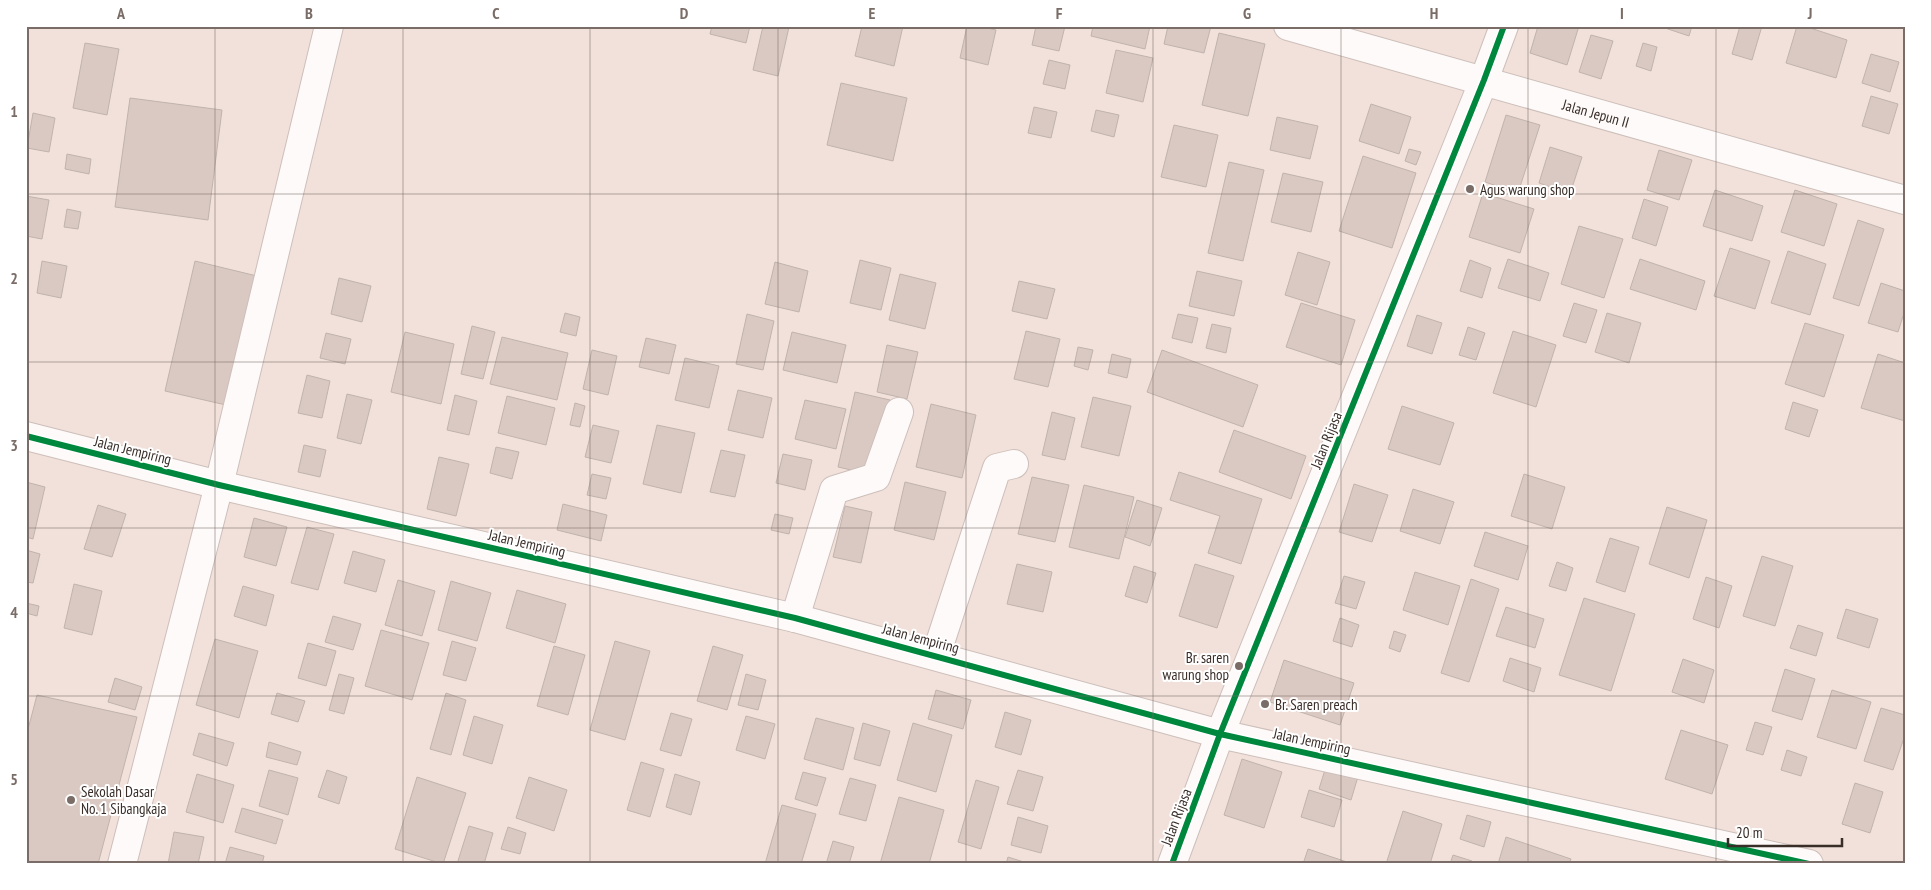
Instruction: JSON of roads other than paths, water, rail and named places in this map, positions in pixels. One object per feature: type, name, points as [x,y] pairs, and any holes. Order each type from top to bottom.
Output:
[{"type":"street","points":[[122,864],[219,486],[329,26]]},
{"type":"street","name":"Jalan Jepun II","points":[[1288,26],[1905,200]]},
{"type":"street","name":"Jalan Rijasa","points":[[1172,864],[1220,734],[1484,80],[1504,26]]},
{"type":"street","points":[[795,618],[834,490],[876,477],[899,412]]},
{"type":"street","name":"Jalan Jempiring","points":[[26,436],[219,486],[795,618],[1220,734],[1808,864]]},
{"type":"street","points":[[936,655],[997,468],[1014,464]]},
{"type":"place","name":"Agus warung shop","points":[[1470,189]]},
{"type":"place","name":"Br. saren warung shop","points":[[1239,666]]},
{"type":"place","name":"Br. Saren preach","points":[[1265,704]]},
{"type":"place","name":"Sekolah Dasar No. 1 Sibangkaja","points":[[71,800]]}]
